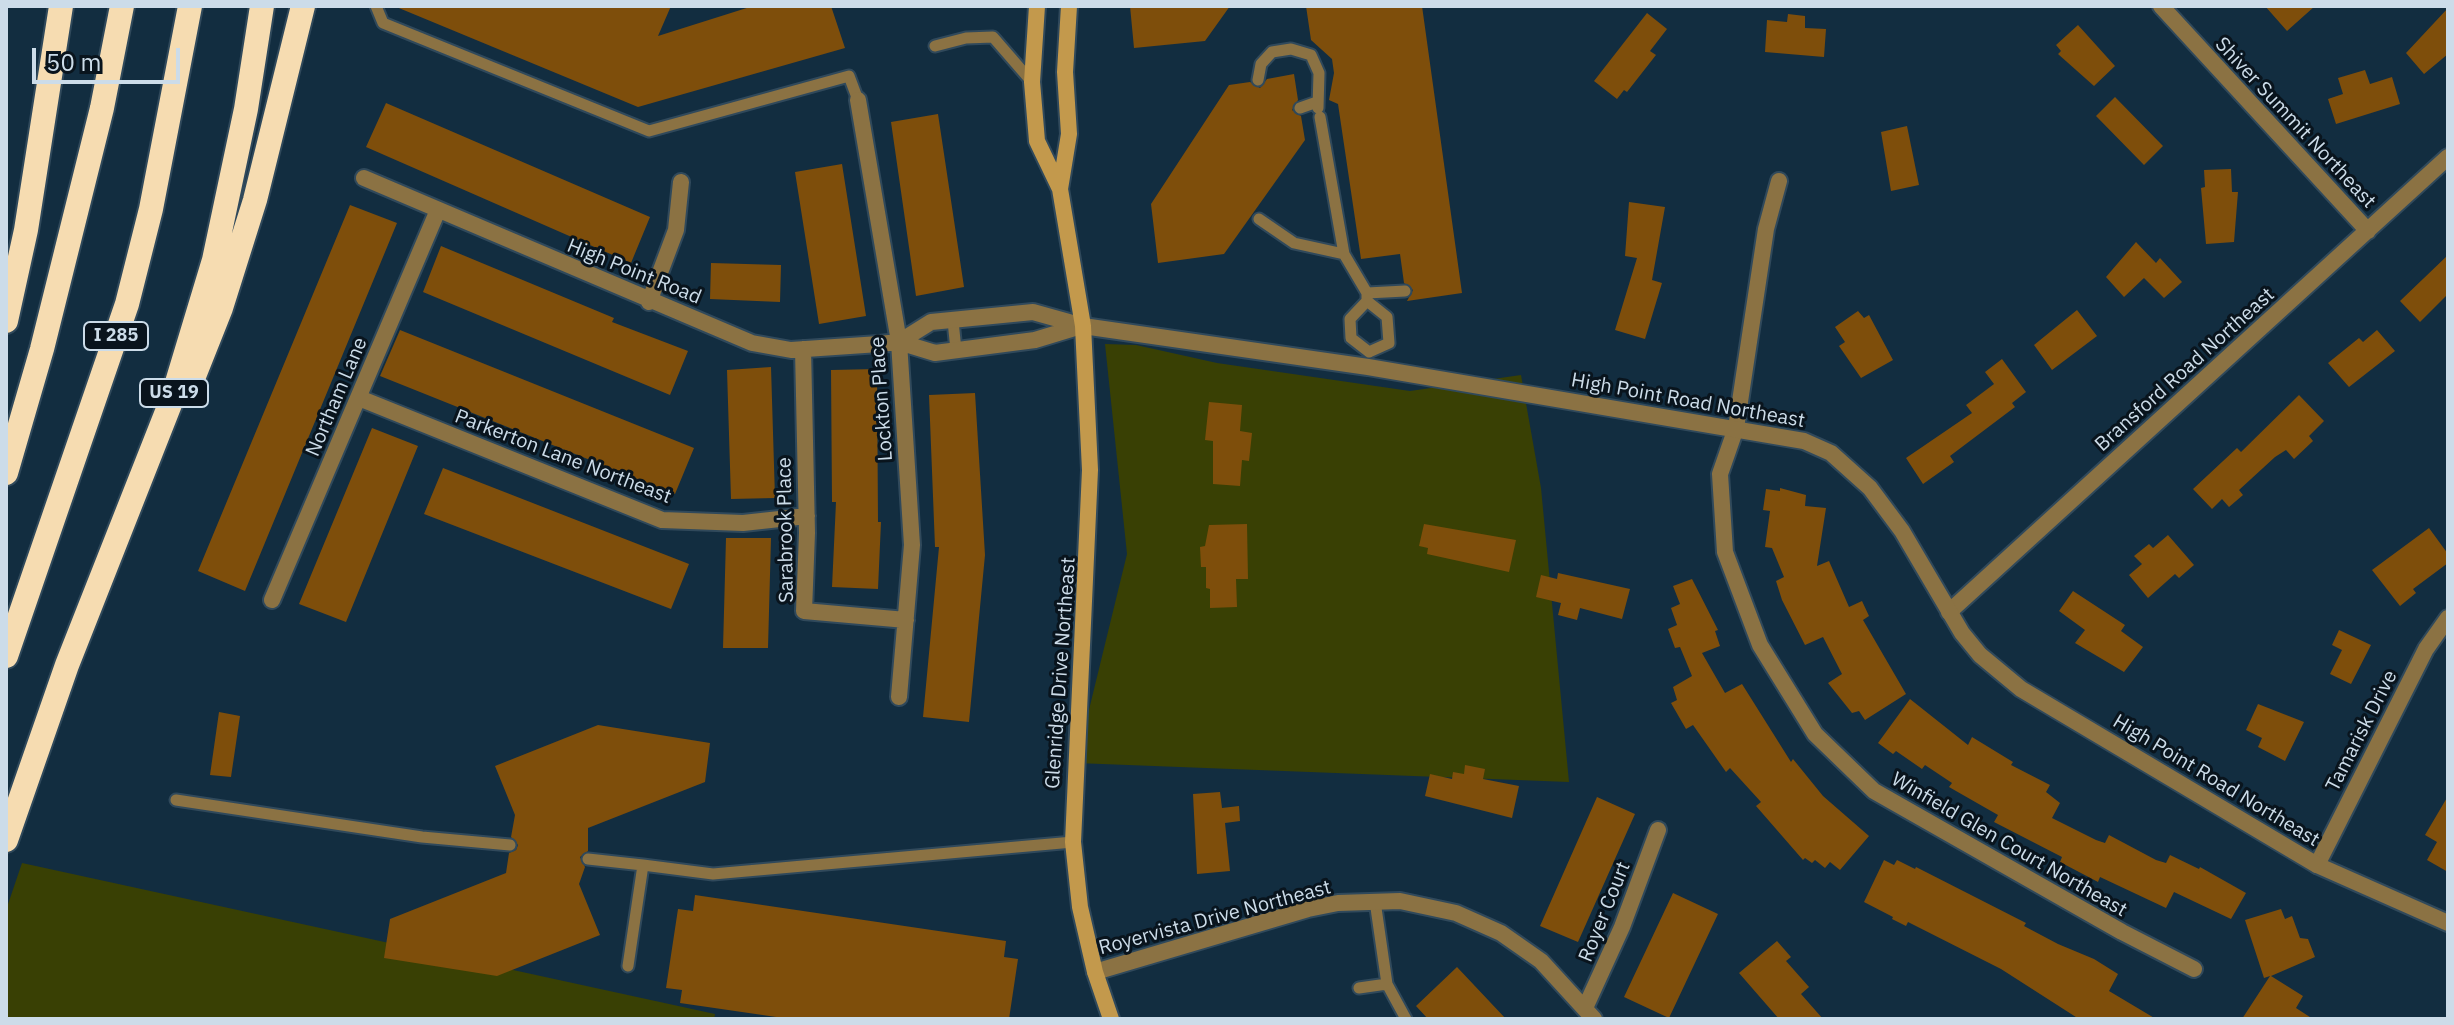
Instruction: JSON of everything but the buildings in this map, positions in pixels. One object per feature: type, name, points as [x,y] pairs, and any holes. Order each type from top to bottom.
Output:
[{"type":"highway","points":[[6,321],[26,230],[61,6]]},
{"type":"highway","points":[[6,473],[42,349],[102,108],[122,6]]},
{"type":"highway","name":"I 285","points":[[6,656],[127,304],[151,209],[190,6]]},
{"type":"highway","name":"US 19","points":[[6,840],[67,665],[172,399],[214,260],[246,109],[262,6]]},
{"type":"highway","points":[[67,665],[150,488],[221,308],[255,200],[303,6]]},
{"type":"main road","points":[[1037,6],[1032,82],[1037,141],[1060,189]]},
{"type":"main road","points":[[1060,189],[1069,134],[1065,58],[1069,6]]},
{"type":"main road","name":"Glenridge Drive Northeast","points":[[1060,189],[1083,326],[1090,470],[1073,842],[1080,907],[1095,972],[1111,1019]]},
{"type":"street","name":"Shiver Summit Northeast","points":[[2161,6],[2368,231]]},
{"type":"street","name":"Lockton Place","points":[[858,100],[899,342],[912,545],[899,697]]},
{"type":"street","name":"Bransford Road Northeast","points":[[1949,612],[2448,157]]},
{"type":"street","name":"High Point Road","points":[[364,178],[649,302],[752,343],[803,349],[899,342],[935,353],[1035,340],[1083,326]]},
{"type":"street","name":"Winfield Glen Court Northeast","points":[[1779,181],[1766,229],[1736,428],[1720,474],[1725,552],[1760,645],[1815,734],[1874,791],[2108,925],[2194,969]]},
{"type":"street","points":[[649,302],[676,230],[681,182]]},
{"type":"street","name":"Northam Lane","points":[[272,600],[438,210]]},
{"type":"street","name":"High Point Road","points":[[899,342],[931,322],[1033,312],[1083,326]]},
{"type":"street","name":"High Point Road Northeast","points":[[1083,326],[1368,359],[1804,441],[1831,453],[1853,469],[1902,531],[1949,612],[1980,655],[2021,689],[2317,865],[2448,923]]},
{"type":"street","name":"Sarabrook Place","points":[[803,349],[807,516],[804,611],[906,620]]},
{"type":"street","name":"Parkerton Lane Northeast","points":[[359,398],[662,520],[743,523],[807,516]]},
{"type":"street","name":"Tamarisk Drive","points":[[2317,865],[2426,649],[2448,618]]},
{"type":"street","name":"Royer Court","points":[[1590,1014],[1658,830]]},
{"type":"street","name":"Royervista Drive Northeast","points":[[1095,972],[1308,909],[1375,901],[1431,906],[1501,933],[1541,961],[1590,1014]]},
{"type":"lane","points":[[376,6],[383,23],[649,131],[849,76],[858,100]]},
{"type":"lane","points":[[935,46],[966,38],[993,37],[1032,82]]},
{"type":"lane","points":[[1258,80],[1261,64],[1272,52],[1291,49],[1311,55],[1319,73],[1318,109],[1344,254],[1367,297],[1387,317],[1389,343],[1368,359],[1351,338],[1350,319],[1367,297],[1405,291]]},
{"type":"lane","points":[[1300,108],[1318,109]]},
{"type":"lane","points":[[1259,219],[1294,243],[1344,254]]},
{"type":"lane","points":[[953,321],[956,350]]},
{"type":"lane","points":[[176,800],[422,837],[510,845]]},
{"type":"lane","points":[[588,859],[713,874],[1073,842]]},
{"type":"lane","points":[[628,966],[643,865]]},
{"type":"lane","points":[[1375,901],[1387,984],[1406,1019]]},
{"type":"lane","points":[[1359,988],[1387,984]]},
{"type":"green space","points":[[1105,344],[1136,345],[1217,363],[1410,391],[1521,375],[1541,488],[1569,782],[1076,763],[1127,554]]},
{"type":"green space","points":[[22,863],[715,1014],[714,1019],[6,1019],[6,910]]}]
